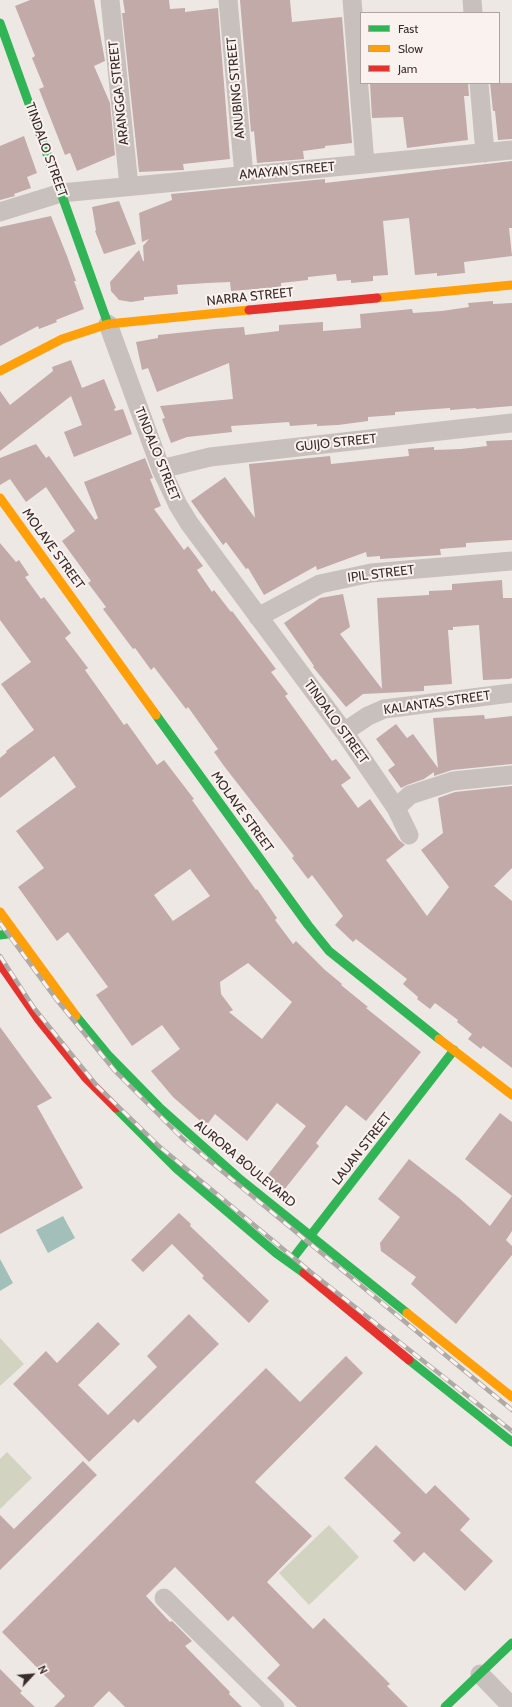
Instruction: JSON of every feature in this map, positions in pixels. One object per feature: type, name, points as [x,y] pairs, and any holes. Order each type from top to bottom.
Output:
[{"type":"street","name":"ARANGGA STREET","points":[[110,0],[128,186]]},
{"type":"street","name":"ANUBING STREET","points":[[228,0],[244,176]]},
{"type":"street","points":[[352,0],[365,164]]},
{"type":"street","points":[[472,0],[473,12]]},
{"type":"street","name":"TINDALO STREET","points":[[0,23],[161,469],[178,505],[189,523],[344,732],[396,808],[409,835]]},
{"type":"street","points":[[479,84],[485,153]]},
{"type":"street","name":"AMAYAN STREET","points":[[0,212],[61,193],[512,150]]},
{"type":"street","name":"NARRA STREET","points":[[0,371],[62,339],[108,324],[512,285]]},
{"type":"street","name":"GUIJO STREET","points":[[161,469],[210,457],[512,423]]},
{"type":"street","name":"MOLAVE STREET","points":[[0,498],[308,925],[329,951],[512,1095]]},
{"type":"street","name":"IPIL STREET","points":[[258,617],[320,584],[372,573],[512,561]]},
{"type":"street","name":"KALANTAS STREET","points":[[344,732],[368,716],[384,709],[512,693]]},
{"type":"street","points":[[396,808],[410,795],[453,781],[512,775]]},
{"type":"street","name":"AURORA BOULEVARD","points":[[0,912],[66,1004],[109,1056],[159,1108],[241,1180],[512,1397]]},
{"type":"street","points":[[0,935],[14,932]]},
{"type":"street","points":[[0,964],[39,1020],[85,1077],[140,1134],[193,1184],[276,1253],[290,1262],[390,1345],[512,1442]]},
{"type":"street","name":"LAUAN STREET","points":[[290,1262],[312,1236],[454,1050]]},
{"type":"street","points":[[164,1598],[275,1707]]},
{"type":"street","points":[[445,1707],[512,1643]]},
{"type":"street","points":[[480,1674],[512,1707]]},
{"type":"green space","points":[[0,1338],[24,1364],[0,1386]]},
{"type":"green space","points":[[7,1452],[32,1478],[0,1509],[0,1459]]},
{"type":"green space","points":[[329,1525],[359,1557],[309,1605],[279,1573]]},
{"type":"water","points":[[63,1216],[75,1238],[48,1253],[36,1230]]},
{"type":"water","points":[[0,1259],[13,1283],[0,1291]]},
{"type":"building","points":[[30,0],[94,0],[105,61],[94,66],[110,103],[115,155],[77,171],[70,153],[65,155],[39,89],[44,87],[32,58],[35,56],[15,6]]},
{"type":"building","points":[[123,0],[169,0],[170,9],[185,8],[185,12],[218,8],[230,159],[183,164],[184,170],[139,172],[122,13],[125,13]]},
{"type":"building","points":[[240,0],[290,0],[292,22],[342,17],[352,143],[325,146],[325,148],[303,151],[304,159],[257,163],[254,131],[251,132]]},
{"type":"building","points":[[512,83],[512,139],[498,140],[495,111],[493,111],[490,84]]},
{"type":"building","points":[[370,84],[468,84],[469,96],[464,96],[468,140],[407,148],[403,117],[372,118]]},
{"type":"building","points":[[24,136],[37,173],[27,177],[31,188],[14,194],[15,196],[0,200],[0,146]]},
{"type":"building","points":[[512,161],[512,228],[509,228],[512,256],[464,262],[465,273],[437,276],[437,273],[415,275],[409,218],[383,221],[388,275],[373,276],[373,281],[351,283],[351,280],[337,281],[336,274],[308,277],[308,280],[281,283],[281,287],[231,291],[230,282],[177,285],[178,294],[144,297],[144,300],[131,302],[119,300],[111,291],[110,282],[139,250],[144,261],[143,246],[149,239],[142,242],[139,213],[172,200],[171,194],[325,179],[325,183]]},
{"type":"building","points":[[119,201],[136,244],[104,254],[95,231],[92,207]]},
{"type":"building","points":[[51,216],[76,281],[74,281],[84,309],[56,320],[57,322],[39,329],[38,326],[0,346],[0,227]]},
{"type":"building","points":[[493,301],[493,304],[512,303],[512,406],[395,412],[395,415],[368,417],[368,421],[338,425],[317,426],[317,424],[290,426],[289,422],[231,426],[232,432],[187,437],[171,443],[162,419],[165,418],[160,406],[233,399],[229,363],[157,392],[148,368],[142,370],[136,342],[158,338],[158,335],[244,327],[245,335],[279,331],[279,325],[323,322],[323,331],[361,328],[360,314],[412,309],[413,313],[442,311],[469,307],[468,303]]},
{"type":"building","points":[[71,360],[82,388],[104,379],[116,408],[114,409],[115,411],[123,409],[132,434],[74,457],[64,432],[82,425],[71,396],[0,451],[0,391],[10,405],[53,371],[52,367]]},
{"type":"building","points":[[512,440],[512,540],[466,543],[466,547],[440,549],[441,555],[380,559],[380,556],[367,557],[366,552],[317,570],[316,566],[264,595],[248,568],[246,569],[226,542],[223,545],[191,501],[225,477],[255,518],[249,464],[330,456],[331,464],[409,456],[408,449],[434,447],[434,450],[461,449],[487,446],[486,441]]},
{"type":"building","points":[[36,444],[46,458],[49,456],[95,520],[98,518],[84,482],[145,458],[153,478],[150,479],[161,506],[154,509],[184,550],[188,546],[203,566],[197,570],[212,592],[214,590],[231,612],[232,611],[276,669],[271,672],[288,694],[285,696],[332,761],[336,759],[351,778],[341,785],[358,808],[370,799],[399,840],[405,845],[386,860],[427,916],[449,887],[421,850],[443,833],[438,798],[455,792],[512,786],[512,868],[494,886],[512,901],[512,1068],[483,1046],[481,1049],[468,1039],[472,1034],[457,1022],[458,1020],[435,1003],[430,1009],[417,999],[418,997],[403,984],[407,979],[356,939],[353,942],[335,925],[343,916],[312,875],[308,879],[292,858],[294,856],[214,752],[218,749],[188,707],[186,709],[154,667],[151,670],[103,609],[106,607],[88,583],[91,581],[62,541],[75,531],[46,487],[26,502],[10,479],[0,485],[0,458]]},
{"type":"building","points":[[0,543],[16,562],[19,560],[29,575],[25,577],[41,599],[44,597],[71,633],[65,638],[88,668],[85,670],[124,725],[127,723],[157,765],[164,760],[194,799],[192,800],[256,890],[257,889],[277,918],[275,920],[293,944],[296,941],[325,970],[342,984],[341,985],[368,1007],[366,1008],[421,1052],[366,1121],[346,1105],[316,1143],[319,1146],[284,1190],[266,1177],[306,1126],[277,1103],[247,1141],[215,1114],[206,1126],[173,1097],[151,1071],[180,1049],[162,1025],[132,1046],[96,995],[108,987],[68,932],[57,941],[18,887],[44,868],[16,831],[76,787],[54,756],[0,798],[0,758],[7,752],[6,751],[34,730],[1,684],[31,662],[0,620]],"holes":[[[190,869],[210,896],[173,921],[154,895]],[[248,963],[292,1002],[262,1039],[229,1012],[233,1010],[221,994],[220,982]]]},
{"type":"building","points":[[502,580],[503,598],[512,598],[512,678],[509,679],[483,680],[479,625],[453,627],[453,630],[448,630],[452,684],[424,686],[424,691],[363,694],[346,707],[313,667],[314,666],[284,623],[320,598],[343,594],[350,627],[340,634],[382,689],[377,598],[429,595],[429,591],[452,590],[452,584]]},
{"type":"building","points":[[484,715],[485,719],[512,716],[512,764],[452,770],[434,776],[434,772],[424,779],[401,788],[388,770],[395,765],[376,739],[396,724],[407,738],[413,734],[438,768],[433,718]]},
{"type":"building","points":[[0,1027],[52,1098],[37,1106],[83,1188],[0,1234]]},
{"type":"building","points":[[500,1113],[512,1122],[512,1196],[465,1159]]},
{"type":"building","points":[[409,1159],[459,1198],[490,1226],[512,1196],[512,1231],[506,1240],[512,1246],[512,1255],[456,1324],[411,1284],[416,1277],[381,1251],[380,1243],[400,1217],[378,1199]]},
{"type":"building","points":[[179,1213],[191,1224],[190,1226],[269,1301],[249,1323],[202,1278],[204,1276],[172,1244],[143,1272],[131,1260]]},
{"type":"building","points":[[189,1314],[219,1344],[138,1423],[134,1419],[89,1462],[13,1384],[46,1351],[57,1363],[98,1322],[120,1344],[78,1385],[108,1415],[157,1367],[147,1356]]},
{"type":"building","points":[[346,1356],[363,1373],[255,1482],[312,1536],[267,1582],[313,1629],[324,1618],[390,1684],[387,1686],[408,1707],[297,1707],[267,1678],[280,1665],[233,1616],[228,1621],[175,1567],[146,1596],[170,1622],[172,1621],[192,1641],[185,1646],[230,1692],[229,1694],[242,1707],[125,1707],[109,1691],[93,1707],[54,1707],[65,1696],[2,1632],[266,1368],[300,1402]]},
{"type":"building","points":[[376,1445],[426,1494],[435,1485],[470,1519],[460,1530],[493,1561],[465,1591],[424,1552],[414,1562],[393,1541],[401,1533],[344,1478]]},
{"type":"building","points":[[83,1461],[97,1475],[0,1570],[0,1515],[14,1529]]},
{"type":"building","points":[[0,1669],[22,1691],[20,1693],[35,1707],[0,1707]]},
{"type":"railway","points":[[0,923],[56,999],[115,1071],[183,1139],[512,1410]]},
{"type":"railway","points":[[0,956],[34,1008],[97,1086],[160,1147],[312,1273],[512,1431]]},
{"type":"traffic: fast","points":[[0,23],[108,324]]},
{"type":"traffic: fast","points":[[156,715],[308,925],[329,951],[439,1039]]},
{"type":"traffic: fast","points":[[0,935],[14,933]]},
{"type":"traffic: fast","points":[[76,1016],[109,1056],[159,1107],[241,1180],[407,1313]]},
{"type":"traffic: fast","points":[[290,1262],[454,1050]]},
{"type":"traffic: fast","points":[[116,1108],[177,1169],[276,1253],[304,1273]]},
{"type":"traffic: fast","points":[[409,1360],[512,1442]]},
{"type":"traffic: fast","points":[[445,1707],[512,1643]]},
{"type":"traffic: slow","points":[[377,298],[512,285]]},
{"type":"traffic: slow","points":[[0,371],[62,339],[108,324],[249,310]]},
{"type":"traffic: slow","points":[[0,498],[156,715]]},
{"type":"traffic: slow","points":[[0,912],[76,1016]]},
{"type":"traffic: slow","points":[[439,1039],[512,1095]]},
{"type":"traffic: slow","points":[[407,1313],[512,1397]]},
{"type":"traffic: jam","points":[[249,310],[377,298]]},
{"type":"traffic: jam","points":[[0,964],[39,1020],[85,1077],[116,1108]]},
{"type":"traffic: jam","points":[[304,1273],[409,1360]]}]
